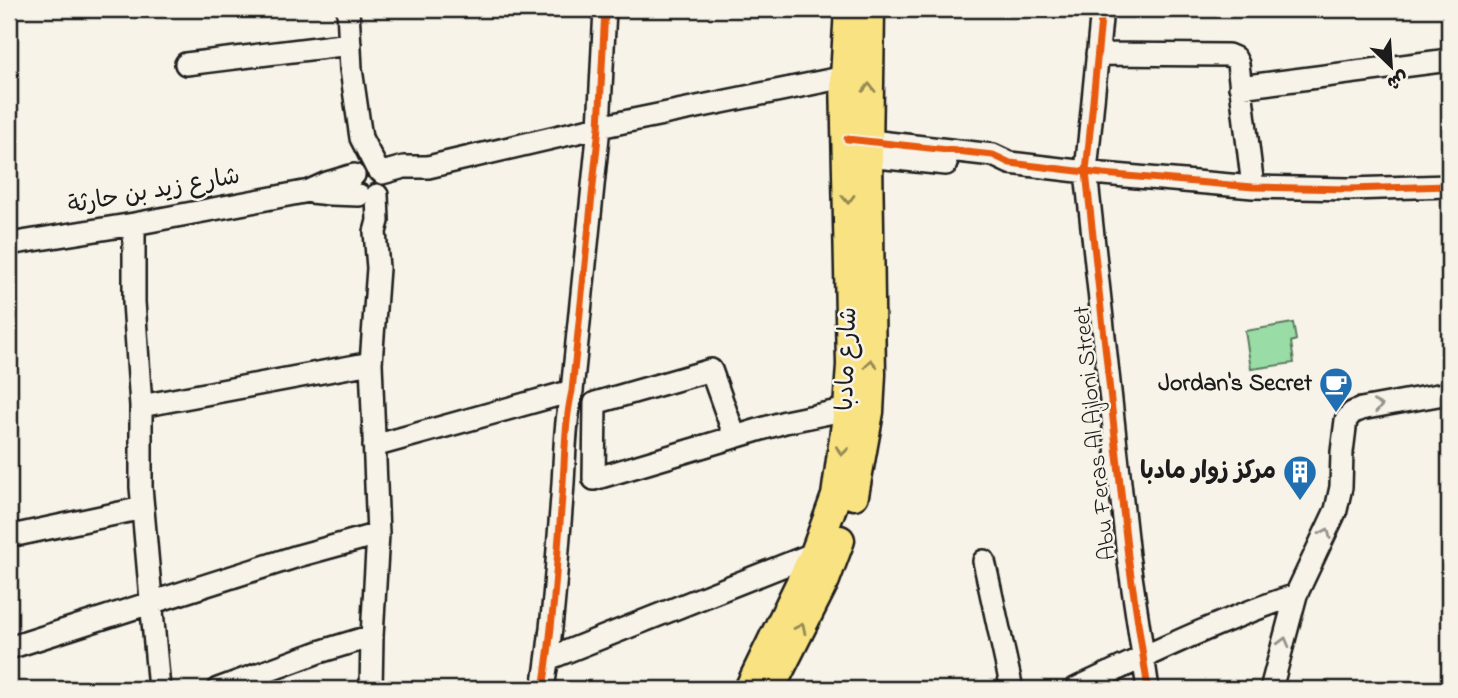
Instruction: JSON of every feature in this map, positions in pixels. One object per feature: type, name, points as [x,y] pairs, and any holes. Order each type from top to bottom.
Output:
[{"type":"main road","name":"شارع مادبا","points":[[858,147],[845,77],[867,10]]},
{"type":"main road","name":"شارع مادبا","points":[[749,689],[815,553],[836,496],[858,410],[871,374],[858,147],[867,10]]},
{"type":"main road","name":"شارع مادبا","points":[[770,689],[824,580],[846,524],[857,484],[858,410]]},
{"type":"street","points":[[348,9],[351,69],[361,138],[378,221],[375,232],[379,268],[371,363],[378,534],[371,689]]},
{"type":"street","points":[[543,689],[548,659],[567,413],[572,391],[599,127],[605,9]]},
{"type":"street","name":"Abu Feras Al Ajloni Street","points":[[1102,9],[1086,172],[1128,556],[1148,689]]},
{"type":"street","points":[[186,64],[350,44]]},
{"type":"street","points":[[1097,54],[1231,55],[1238,64],[1253,187]]},
{"type":"street","points":[[1240,87],[1449,60]]},
{"type":"street","name":"شارع زيد بن حارثة","points":[[9,244],[309,191],[327,183],[369,183],[404,167],[428,167],[599,127],[845,77]]},
{"type":"street","points":[[858,147],[992,169],[1010,163],[1253,187],[1449,186]]},
{"type":"street","points":[[134,224],[134,302],[141,406],[141,487],[159,689]]},
{"type":"street","points":[[141,406],[371,363]]},
{"type":"street","points":[[735,437],[711,370],[595,403],[594,479],[735,437],[785,422],[858,410]]},
{"type":"street","points":[[374,446],[572,391]]},
{"type":"street","points":[[1271,689],[1296,595],[1336,510],[1341,487],[1346,420],[1361,409],[1449,393]]},
{"type":"street","points":[[567,413],[595,413]]},
{"type":"street","points":[[9,534],[21,534],[143,508]]},
{"type":"street","points":[[9,648],[298,556],[378,534]]},
{"type":"street","points":[[548,659],[815,553]]},
{"type":"street","points":[[984,561],[1012,689]]},
{"type":"street","points":[[1075,689],[1143,657],[1296,595]]},
{"type":"street","points":[[218,689],[319,652],[372,636]]},
{"type":"green space","points":[[1293,323],[1296,340],[1291,342],[1294,363],[1251,369],[1245,331]]},
{"type":"cycle path","points":[[543,689],[554,593],[566,431],[599,127],[605,9]]},
{"type":"cycle path","points":[[1102,9],[1086,172],[1128,556],[1148,689]]},
{"type":"cycle path","points":[[847,139],[993,155],[1010,163],[1103,174],[1253,187],[1349,189],[1449,186]]},
{"type":"place","name":"Jordan's Secret","points":[[1336,414]]},
{"type":"place","name":"مركز زوار مادبا","points":[[1300,502]]}]
